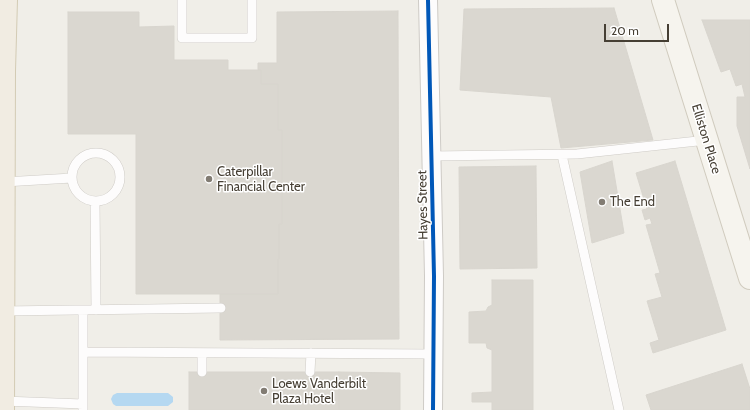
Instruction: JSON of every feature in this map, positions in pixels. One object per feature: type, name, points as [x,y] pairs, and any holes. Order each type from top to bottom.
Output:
[{"type":"main road","points":[[2,397],[4,182],[2,71],[6,0]]},
{"type":"main road","name":"Elliston Place","points":[[663,0],[750,278]]},
{"type":"street","name":"Hayes Street","points":[[428,0],[434,276],[433,410]]},
{"type":"lane","points":[[182,0],[182,38],[252,38],[252,0]]},
{"type":"lane","points":[[432,156],[577,154],[707,140]]},
{"type":"lane","points":[[100,154],[108,156],[113,161],[118,168],[120,175],[116,190],[106,198],[95,201],[84,198],[75,190],[72,178],[73,171],[77,163],[88,155],[100,154]]},
{"type":"lane","points":[[562,154],[619,410]]},
{"type":"lane","points":[[4,182],[72,178]]},
{"type":"lane","points":[[95,201],[96,310]]},
{"type":"lane","points":[[3,311],[221,308]]},
{"type":"lane","points":[[2,397],[83,407],[82,310]]},
{"type":"lane","points":[[83,352],[433,354]]},
{"type":"lane","points":[[202,353],[202,372]]},
{"type":"lane","points":[[310,372],[311,353]]},
{"type":"water","points":[[117,393],[168,393],[173,397],[173,402],[168,406],[116,406],[113,404],[111,399],[113,395]]},
{"type":"building","points":[[614,8],[653,140],[561,148],[551,97],[460,90],[464,9]]},
{"type":"building","points":[[398,11],[399,339],[220,340],[220,294],[278,294],[279,224],[282,224],[282,130],[278,130],[278,84],[261,84],[261,70],[258,70],[258,63],[277,63],[277,12]]},
{"type":"building","name":"Caterpillar Financial Center","points":[[68,12],[139,12],[139,27],[174,26],[174,60],[228,60],[228,70],[261,70],[261,84],[278,84],[278,130],[282,130],[282,224],[279,224],[278,294],[136,294],[136,134],[68,134]]},
{"type":"building","points":[[702,20],[750,20],[750,169],[737,126],[737,97],[745,97],[742,84],[736,86],[730,69],[721,72]]},
{"type":"building","name":"The End","points":[[612,161],[624,233],[592,243],[580,172]]},
{"type":"building","points":[[675,161],[726,330],[653,353],[650,343],[659,340],[647,301],[662,297],[655,274],[660,273],[646,225],[652,224],[650,218],[645,220],[642,210],[647,209],[636,173]]},
{"type":"building","points":[[536,166],[537,268],[460,269],[459,167]]},
{"type":"building","points":[[492,280],[533,280],[533,410],[492,410],[492,402],[472,402],[472,393],[492,392],[492,350],[487,348],[486,343],[469,343],[469,312],[486,311],[488,307],[492,305]]},
{"type":"building","points":[[742,364],[750,389],[750,410],[651,410],[646,395]]},
{"type":"building","name":"Loews Vanderbilt Plaza Hotel","points":[[189,372],[339,372],[339,410],[189,410]]},
{"type":"building","points":[[339,372],[400,373],[400,410],[339,410]]},
{"type":"cycle path","points":[[428,0],[434,276],[433,410]]},
{"type":"place","name":"Caterpillar Financial Center","points":[[209,179]]},
{"type":"place","name":"The End","points":[[602,202]]},
{"type":"place","name":"Loews Vanderbilt Plaza Hotel","points":[[264,391]]}]
